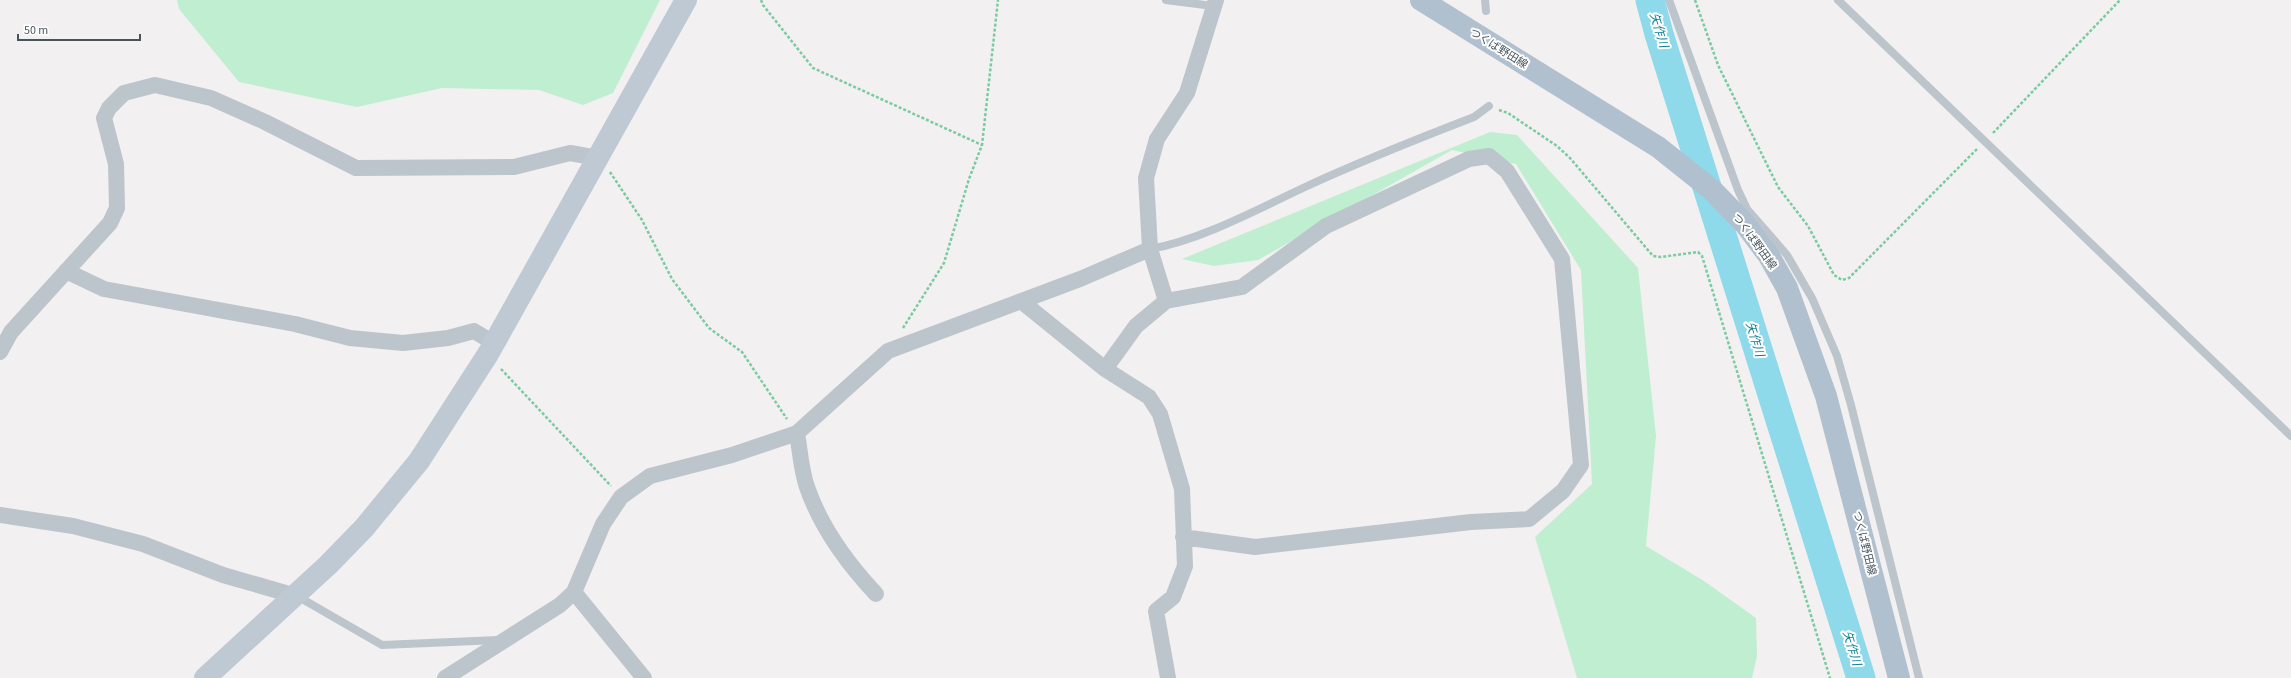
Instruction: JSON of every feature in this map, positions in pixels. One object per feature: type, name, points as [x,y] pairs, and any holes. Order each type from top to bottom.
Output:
[{"type":"main road","name":"つくば野田線","points":[[1421,0],[1658,147],[1744,217],[1787,288],[1826,396],[1899,678]]},
{"type":"street","points":[[205,678],[296,596],[364,528],[394,493],[444,424],[491,348],[686,0]]},
{"type":"street","points":[[1166,301],[1150,249],[1146,178],[1157,138],[1187,93],[1214,3]]},
{"type":"street","points":[[0,352],[11,332],[107,226],[117,208],[116,164],[104,118],[109,108],[124,93],[155,85],[211,98],[265,122],[356,168],[514,167],[570,153],[598,158]]},
{"type":"street","points":[[1105,369],[1136,326],[1166,301],[1242,287],[1326,226],[1469,159],[1489,156],[1507,171],[1562,259],[1581,465],[1563,490],[1530,519],[1471,522],[1255,547],[1183,537]]},
{"type":"street","points":[[445,678],[560,605],[574,592],[603,524],[621,497],[650,476],[732,455],[796,433],[888,351],[1021,301],[1150,249]]},
{"type":"street","points":[[66,271],[104,289],[288,322],[350,338],[403,344],[448,338],[474,331],[491,348]]},
{"type":"street","points":[[1021,301],[1105,369],[1149,397],[1160,414],[1182,489],[1185,566],[1173,597],[1156,611],[1168,678]]},
{"type":"street","points":[[796,433],[806,486],[823,524],[858,574],[876,594]]},
{"type":"street","points":[[0,515],[73,526],[143,544],[223,575],[296,596]]},
{"type":"street","points":[[574,592],[644,678]]},
{"type":"lane","points":[[1166,0],[1214,3]]},
{"type":"lane","points":[[1485,0],[1486,11]]},
{"type":"lane","points":[[1669,0],[1738,190],[1744,217],[1787,255],[1812,298],[1836,356],[1851,405],[1919,678]]},
{"type":"lane","points":[[1838,0],[1986,140],[2291,436]]},
{"type":"lane","points":[[1150,249],[1170,245],[1238,218],[1361,161],[1474,117],[1489,106]]},
{"type":"lane","points":[[296,596],[382,645],[503,640]]},
{"type":"path","points":[[762,0],[763,5],[813,68],[982,144]]},
{"type":"path","points":[[888,351],[944,263],[969,179],[982,144],[998,0]]},
{"type":"path","points":[[1695,0],[1718,65],[1778,187],[1808,226],[1834,275],[1842,280],[1849,278],[1986,140],[2120,0]]},
{"type":"path","points":[[1489,106],[1508,113],[1557,146],[1570,158],[1653,256],[1661,257],[1698,252],[1702,256],[1830,678]]},
{"type":"path","points":[[598,158],[642,220],[672,280],[709,328],[742,352],[796,433]]},
{"type":"path","points":[[491,348],[621,497]]},
{"type":"green space","points":[[177,0],[660,0],[613,93],[583,105],[539,90],[442,88],[357,107],[239,82],[179,9]]},
{"type":"green space","points":[[1490,132],[1517,135],[1638,268],[1656,436],[1646,546],[1704,581],[1756,618],[1757,656],[1752,678],[1577,678],[1535,537],[1592,484],[1581,270],[1516,164],[1452,150],[1258,260],[1214,266],[1182,259]]},
{"type":"waterway","name":"矢作川","points":[[1650,0],[1659,34],[1861,678]]}]
